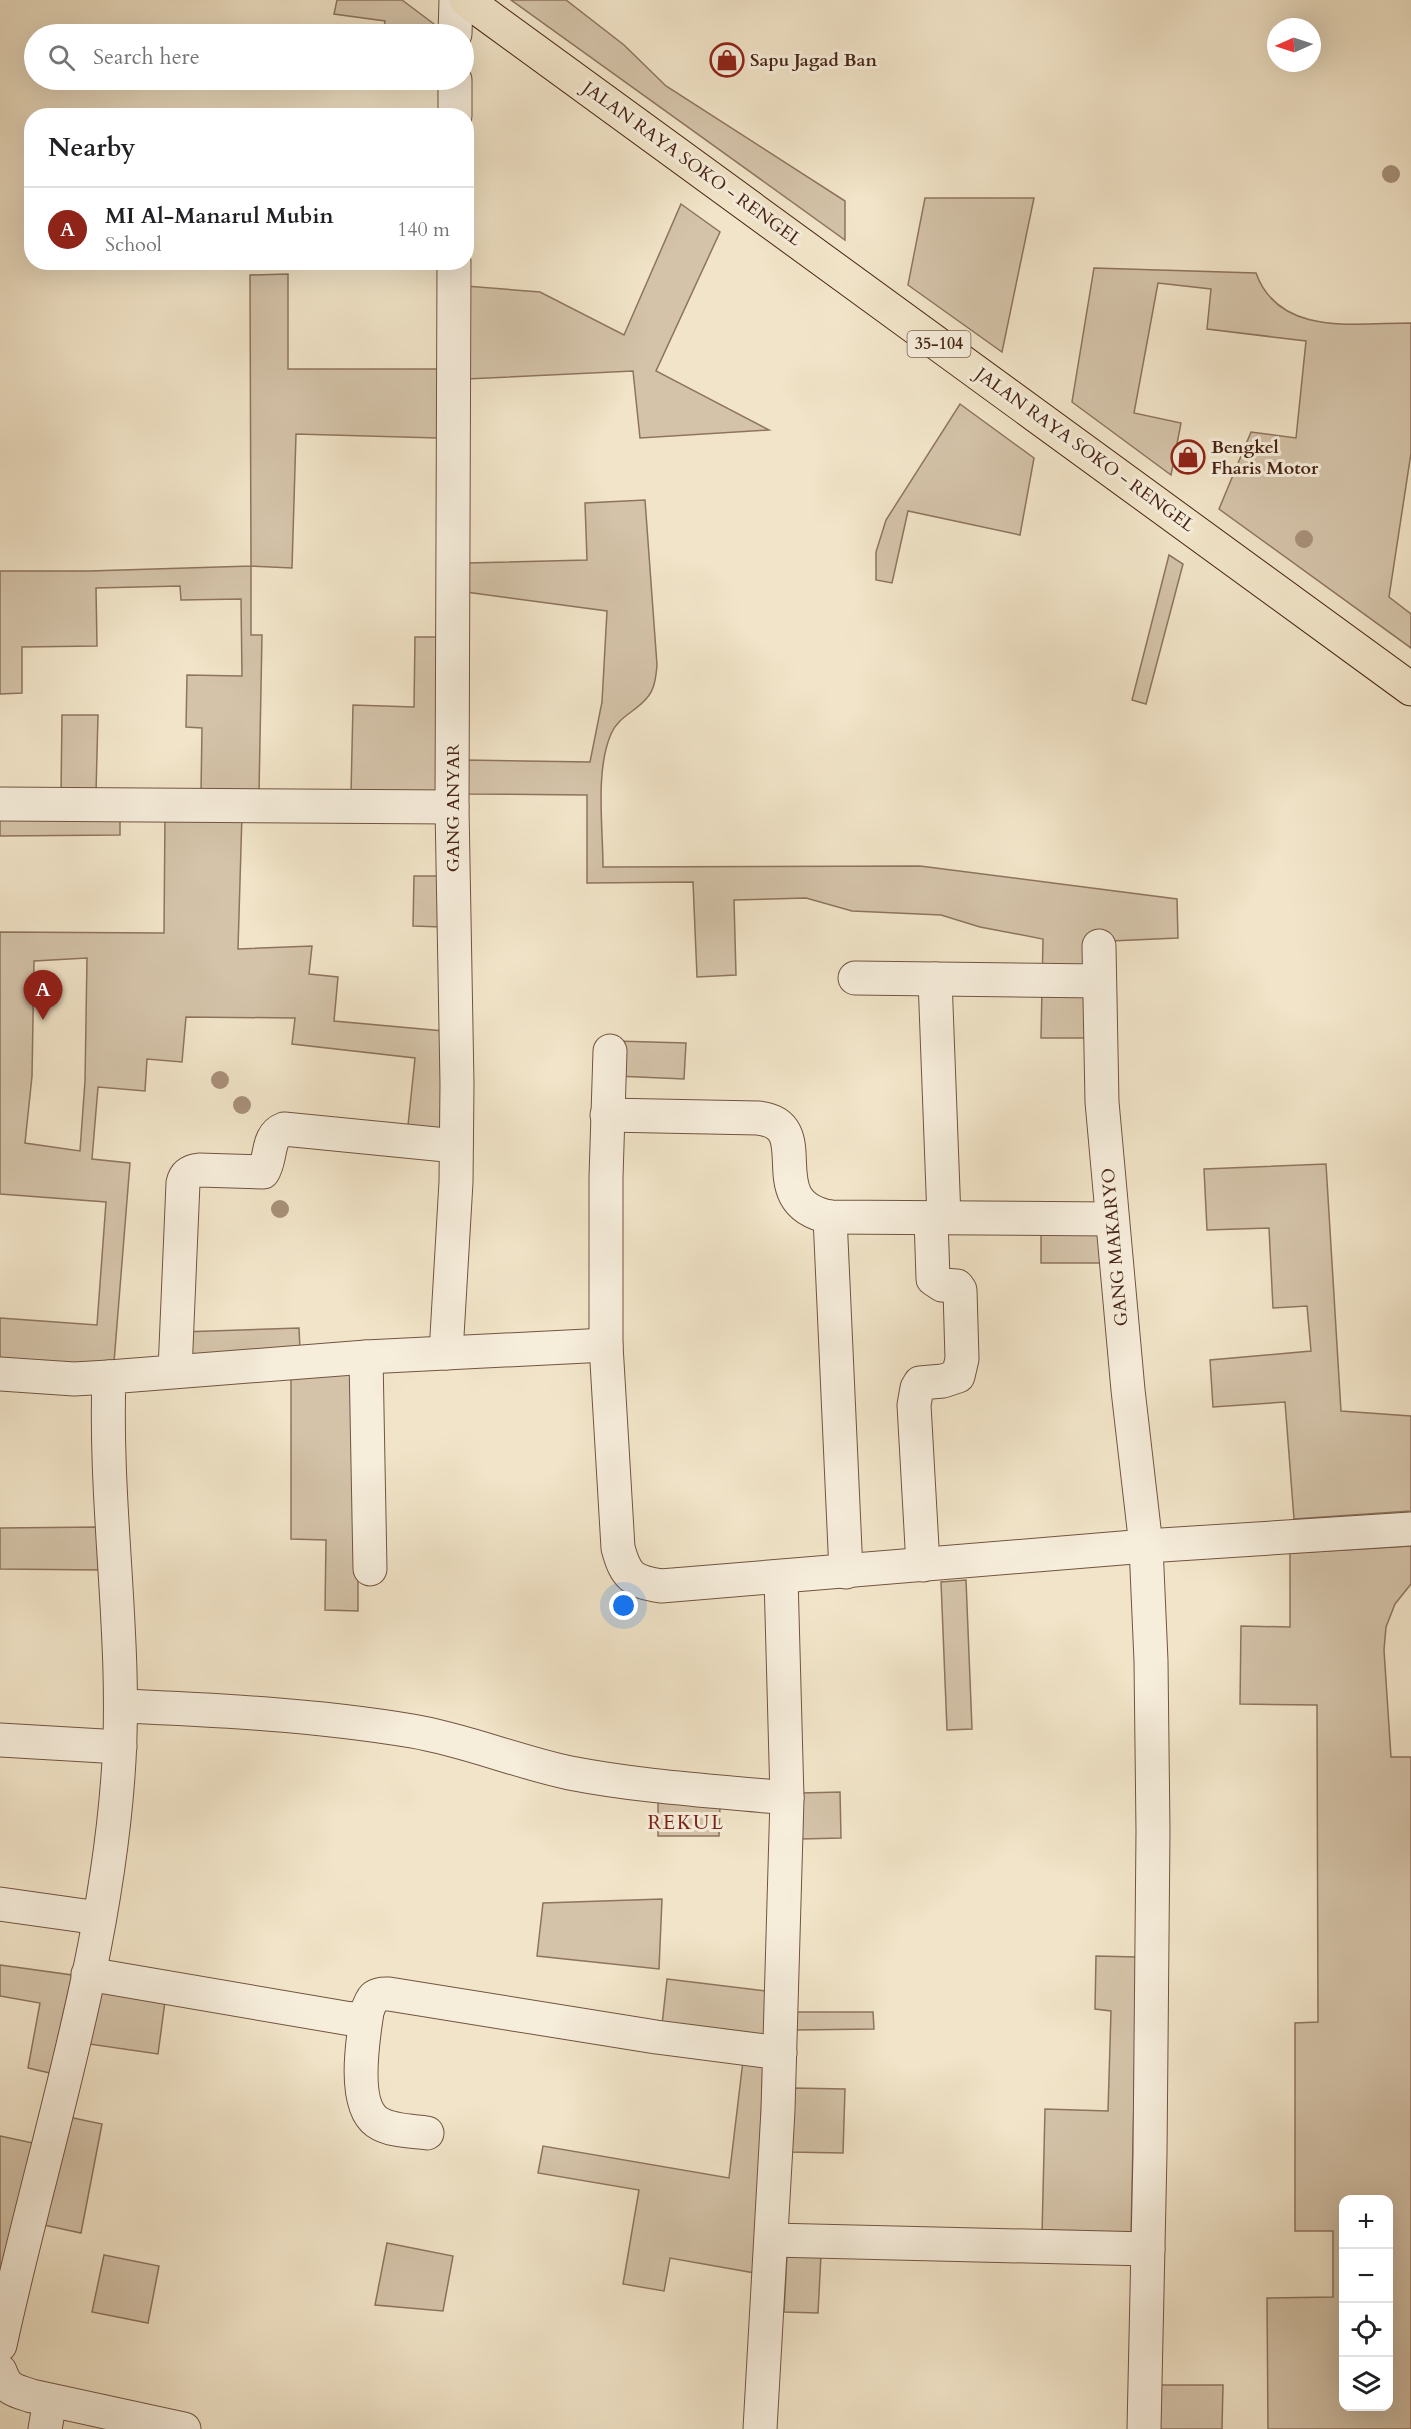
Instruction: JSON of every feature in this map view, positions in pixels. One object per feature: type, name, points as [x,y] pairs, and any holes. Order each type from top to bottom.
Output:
[{"type":"main road","name":"JALAN RAYA SOKO - RENGEL","points":[[466,0],[1411,689]]},
{"type":"street","points":[[455,24],[456,0]]},
{"type":"street","points":[[455,90],[455,108]]},
{"type":"street","name":"GANG ANYAR","points":[[446,1353],[457,1084],[452,807],[454,270]]},
{"type":"street","points":[[0,804],[452,807]]},
{"type":"street","name":"GANG MAKARYO","points":[[1100,946],[1102,1102],[1146,1546],[1151,1661],[1153,1831],[1144,2429]]},
{"type":"street","points":[[855,978],[1099,981]]},
{"type":"street","points":[[923,1565],[914,1405],[916,1393],[920,1383],[943,1381],[958,1376],[962,1359],[960,1290],[957,1286],[942,1285],[933,1279],[938,1218],[935,979]]},
{"type":"street","points":[[610,1051],[607,1115],[606,1346],[618,1548],[622,1565],[630,1577],[661,1586],[1146,1546],[1411,1529]]},
{"type":"street","points":[[607,1115],[758,1118],[778,1122],[785,1131],[791,1183],[796,1197],[805,1208],[817,1214],[1112,1220]]},
{"type":"street","points":[[175,1371],[183,1183],[184,1178],[190,1172],[200,1170],[252,1174],[263,1172],[273,1138],[285,1129],[456,1146]]},
{"type":"street","points":[[830,1216],[846,1572]]},
{"type":"street","points":[[0,1374],[74,1379],[366,1357],[606,1346]]},
{"type":"street","points":[[366,1357],[370,1569]]},
{"type":"street","points":[[0,2345],[6,2292],[88,1974],[109,1853],[120,1747],[121,1706],[110,1522],[109,1377]]},
{"type":"street","points":[[760,2429],[772,2240],[788,1798],[781,1577]]},
{"type":"street","points":[[121,1706],[280,1715],[352,1722],[414,1731],[533,1765],[573,1773],[673,1788],[788,1798]]},
{"type":"street","points":[[0,1740],[120,1747]]},
{"type":"street","points":[[0,1904],[99,1918]]},
{"type":"street","points":[[88,1974],[357,2020],[367,2012]]},
{"type":"street","points":[[427,2133],[384,2126],[368,2111],[361,2071],[361,2046],[367,2012],[372,1998],[377,1995],[389,1994],[657,2037],[780,2053]]},
{"type":"street","points":[[772,2240],[1148,2249]]},
{"type":"street","points":[[0,2371],[11,2390],[48,2415],[184,2429]]},
{"type":"shaded area","points":[[337,0],[402,0],[434,24],[385,24],[385,21],[334,14]]},
{"type":"shaded area","points":[[511,0],[566,0],[624,45],[666,86],[845,201],[845,240]]},
{"type":"shaded area","points":[[925,198],[1034,198],[1002,352],[908,285]]},
{"type":"shaded area","points":[[681,204],[720,232],[656,371],[769,430],[640,438],[633,371],[466,379],[466,286],[540,292],[624,335]]},
{"type":"shaded area","points":[[1094,268],[1256,273],[1267,294],[1282,308],[1301,317],[1344,324],[1411,323],[1411,453],[1389,597],[1411,614],[1411,648],[1219,509],[1251,432],[1296,438],[1306,341],[1207,329],[1211,289],[1158,283],[1134,413],[1181,423],[1171,475],[1072,402]]},
{"type":"shaded area","points":[[288,274],[288,369],[439,369],[438,438],[296,434],[292,568],[251,566],[250,275]]},
{"type":"shaded area","points":[[960,404],[1034,458],[1020,535],[908,511],[892,583],[876,580],[876,552],[886,520]]},
{"type":"shaded area","points":[[645,500],[656,674],[649,695],[614,728],[606,749],[601,782],[603,867],[920,866],[1177,899],[1178,938],[1088,942],[1088,1038],[1041,1038],[1043,939],[980,927],[941,915],[852,911],[806,898],[734,900],[736,975],[697,977],[693,882],[587,883],[587,795],[465,794],[465,760],[590,762],[602,702],[607,611],[466,592],[466,563],[587,560],[585,503]]},
{"type":"shaded area","points":[[1169,555],[1183,564],[1146,704],[1132,700]]},
{"type":"shaded area","points":[[251,566],[251,635],[262,635],[259,793],[201,793],[202,728],[186,727],[187,675],[242,676],[241,599],[181,600],[180,586],[96,588],[97,646],[22,647],[22,693],[0,694],[0,571]]},
{"type":"shaded area","points":[[415,637],[437,637],[437,795],[351,794],[353,705],[414,707]]},
{"type":"shaded area","points":[[62,715],[98,715],[96,793],[61,793]]},
{"type":"shaded area","points":[[120,814],[120,835],[0,836],[0,815]]},
{"type":"shaded area","points":[[165,814],[242,814],[238,949],[312,946],[309,974],[338,977],[334,1021],[444,1031],[446,1140],[407,1135],[415,1058],[292,1044],[295,1018],[186,1017],[182,1062],[147,1059],[145,1091],[98,1087],[92,1159],[130,1163],[114,1362],[76,1364],[0,1361],[0,1318],[97,1325],[106,1202],[0,1194],[0,932],[164,933]],"holes":[[[87,958],[85,1081],[80,1151],[25,1143],[32,1076],[34,961]]]},
{"type":"shaded area","points":[[414,876],[441,876],[442,927],[413,926]]},
{"type":"shaded area","points":[[615,1041],[686,1043],[684,1079],[616,1076]]},
{"type":"shaded area","points":[[1326,1164],[1341,1411],[1411,1416],[1411,1511],[1294,1519],[1285,1402],[1213,1407],[1210,1360],[1311,1351],[1307,1306],[1273,1308],[1269,1228],[1207,1230],[1204,1169]]},
{"type":"shaded area","points":[[1041,1226],[1098,1226],[1102,1263],[1041,1263]]},
{"type":"shaded area","points":[[299,1328],[300,1349],[182,1357],[181,1332]]},
{"type":"shaded area","points":[[358,1372],[358,1611],[325,1610],[326,1540],[291,1539],[291,1374]]},
{"type":"shaded area","points":[[100,1527],[102,1570],[0,1569],[0,1528]]},
{"type":"shaded area","points":[[1411,1546],[1411,1584],[1395,1604],[1386,1627],[1384,1650],[1391,1757],[1411,1757],[1411,2429],[1268,2429],[1267,2298],[1333,2297],[1333,2231],[1295,2231],[1295,2023],[1318,2022],[1317,1705],[1240,1704],[1241,1626],[1290,1627],[1290,1553]]},
{"type":"shaded area","points":[[966,1580],[972,1729],[947,1730],[941,1582]]},
{"type":"shaded area","points":[[840,1792],[841,1838],[801,1839],[802,1793]]},
{"type":"shaded area","points":[[658,1796],[720,1804],[719,1836],[658,1836]]},
{"type":"shaded area","points":[[662,1899],[659,1969],[537,1956],[543,1903]]},
{"type":"shaded area","points":[[1096,1956],[1137,1957],[1131,2237],[1042,2235],[1045,2109],[1108,2111],[1111,2011],[1095,2009]]},
{"type":"shaded area","points":[[0,1965],[72,1975],[50,2073],[28,2068],[40,2003],[0,1996]]},
{"type":"shaded area","points":[[667,1979],[766,1991],[755,2273],[670,2258],[664,2291],[623,2284],[639,2190],[538,2173],[543,2146],[729,2178],[745,2044],[661,2034]]},
{"type":"shaded area","points":[[96,1984],[166,1994],[158,2054],[82,2043]]},
{"type":"shaded area","points":[[797,2012],[873,2012],[874,2029],[796,2030]]},
{"type":"shaded area","points":[[793,2088],[845,2089],[843,2153],[790,2152]]},
{"type":"shaded area","points":[[64,2116],[102,2124],[81,2233],[39,2224]]},
{"type":"shaded area","points":[[0,2136],[33,2143],[0,2283]]},
{"type":"shaded area","points":[[387,2243],[453,2256],[443,2311],[375,2305]]},
{"type":"shaded area","points":[[104,2255],[159,2266],[148,2323],[92,2312]]},
{"type":"shaded area","points":[[787,2255],[821,2255],[818,2313],[784,2312]]},
{"type":"shaded area","points":[[1155,2385],[1223,2385],[1222,2429],[1155,2429]]},
{"type":"place","name":"Sapu Jagad Ban","points":[[727,60]]},
{"type":"place","name":"Bengkel Fharis Motor","points":[[1188,457]]},
{"type":"place","name":"MI Al-Manarul Mubin","points":[[43,1020]]},
{"type":"district","name":"REKUL","points":[[686,1822]]}]
